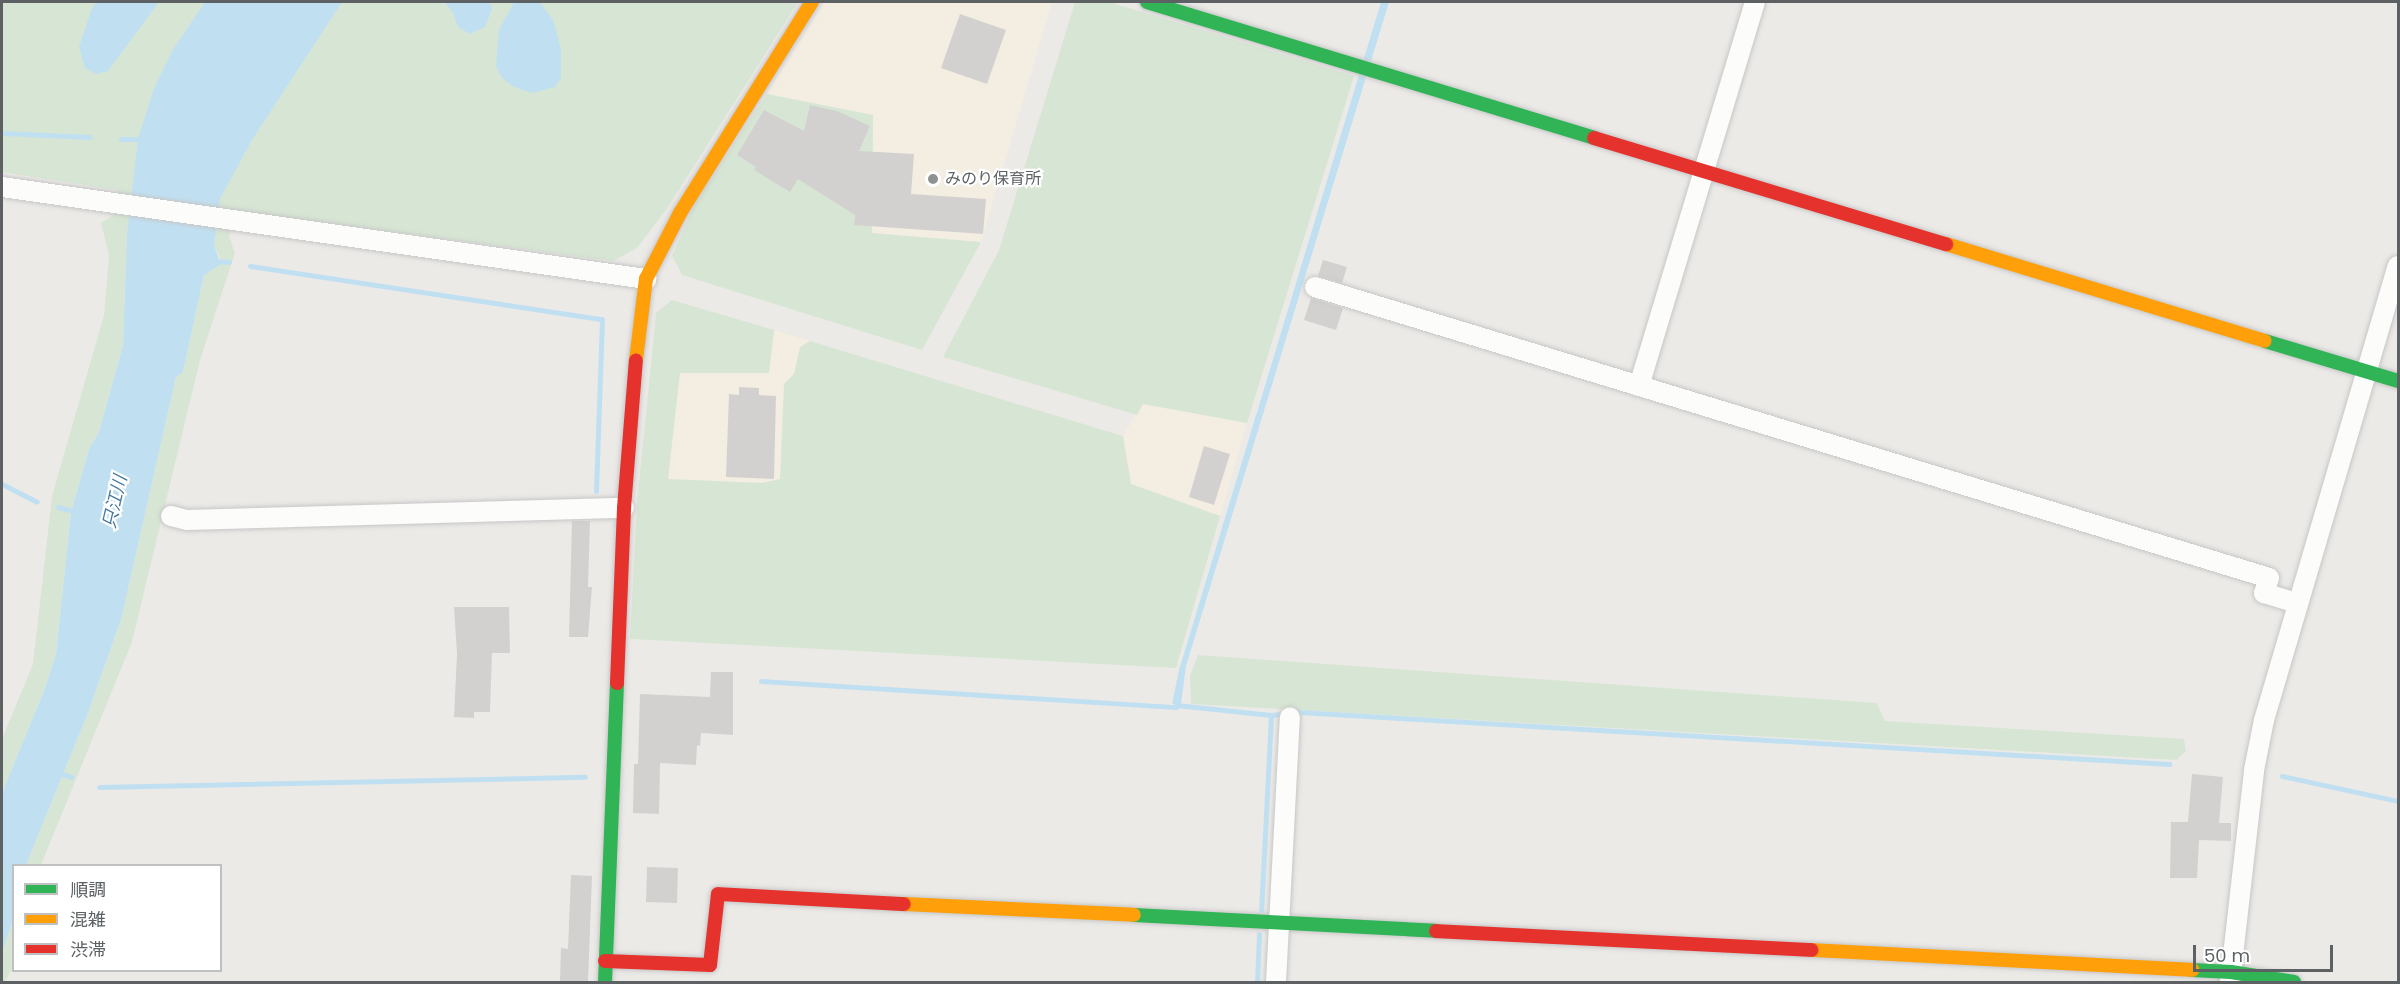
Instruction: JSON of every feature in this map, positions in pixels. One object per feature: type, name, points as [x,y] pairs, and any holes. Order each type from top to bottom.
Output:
[{"type":"street","points":[[604,982],[624,508],[639,328],[646,279],[680,213],[812,2]]},
{"type":"street","points":[[1147,2],[2398,381]]},
{"type":"street","points":[[1639,386],[1755,2]]},
{"type":"street","points":[[2,187],[646,279]]},
{"type":"street","points":[[2230,977],[2254,770],[2264,720],[2398,266]]},
{"type":"street","points":[[1315,287],[2268,578],[2264,592],[2297,603]]},
{"type":"street","points":[[171,516],[187,520],[624,508]]},
{"type":"street","points":[[1276,982],[1290,717]]},
{"type":"street","points":[[605,961],[710,965],[718,894],[1279,923],[2294,982]]},
{"type":"shaded area","points":[[825,2],[1052,2],[981,242],[872,233],[873,115],[767,94]]},
{"type":"shaded area","points":[[774,330],[810,341],[800,347],[794,374],[784,384],[780,479],[762,483],[668,479],[680,373],[769,373]]},
{"type":"shaded area","points":[[1143,404],[1247,423],[1220,516],[1131,484],[1123,436]]},
{"type":"green space","points":[[2,2],[798,2],[666,210],[637,248],[613,261],[237,211],[229,236],[235,253],[200,360],[132,642],[41,864],[26,864],[88,713],[121,620],[176,377],[183,372],[204,275],[221,260],[214,245],[214,228],[131,212],[127,233],[123,345],[99,432],[89,449],[71,512],[56,654],[45,688],[2,793],[2,739],[33,664],[52,496],[104,315],[109,255],[101,223],[115,214],[117,190],[2,172]]},
{"type":"green space","points":[[1075,2],[1109,2],[1354,76],[1247,423],[1143,404],[1137,415],[943,357],[999,250]]},
{"type":"green space","points":[[767,94],[873,115],[872,233],[981,242],[922,350],[682,275],[672,256],[695,204]]},
{"type":"green space","points":[[672,300],[774,330],[769,373],[680,373],[668,479],[762,483],[780,479],[784,384],[794,374],[800,347],[810,341],[1123,436],[1131,484],[1220,516],[1176,668],[630,639],[637,503],[656,313]]},
{"type":"green space","points":[[1198,655],[1877,703],[1885,721],[2184,739],[2186,751],[2176,760],[1191,704],[1190,676]]},
{"type":"green space","points":[[12,922],[12,969],[5,982],[2,982],[2,954]]},
{"type":"water","points":[[97,2],[159,2],[108,71],[96,74],[85,68],[79,47],[92,8]]},
{"type":"water","name":"只江川","points":[[205,2],[342,2],[252,140],[220,199],[214,245],[221,264],[204,275],[183,372],[176,377],[121,620],[88,713],[26,864],[12,864],[12,922],[2,954],[2,793],[45,688],[56,654],[71,512],[89,449],[99,432],[123,345],[127,233],[138,139],[154,88],[172,51]]},
{"type":"water","points":[[445,2],[490,2],[492,9],[485,27],[470,34],[458,27],[453,13]]},
{"type":"water","points":[[514,2],[540,2],[553,20],[561,49],[561,78],[555,87],[532,93],[514,87],[502,78],[496,66],[499,30]]},
{"type":"water","points":[[1381,2],[1389,2],[1186,666],[1181,704],[1172,704],[1179,670]]},
{"type":"building","points":[[960,14],[1006,30],[987,84],[941,68]]},
{"type":"building","points":[[810,105],[837,111],[870,126],[859,151],[914,154],[911,194],[986,199],[983,234],[854,225],[855,215],[798,179],[790,192],[754,170],[756,167],[737,155],[764,110],[804,131]]},
{"type":"building","points":[[1323,260],[1347,267],[1342,283],[1318,276]]},
{"type":"building","points":[[1311,298],[1343,308],[1336,330],[1304,320]]},
{"type":"building","points":[[739,387],[759,388],[759,395],[776,396],[774,479],[726,477],[729,394],[739,395]]},
{"type":"building","points":[[1204,446],[1230,454],[1214,505],[1189,497]]},
{"type":"building","points":[[572,521],[590,521],[588,587],[592,587],[588,637],[569,637]]},
{"type":"building","points":[[454,607],[509,607],[510,653],[492,653],[490,712],[474,712],[474,718],[454,717],[457,654]]},
{"type":"building","points":[[711,672],[733,672],[733,735],[701,733],[700,746],[697,745],[696,765],[660,763],[659,814],[633,813],[634,764],[638,764],[640,694],[710,697]]},
{"type":"building","points":[[2192,774],[2223,777],[2219,823],[2231,823],[2231,841],[2199,840],[2197,878],[2170,878],[2171,822],[2188,822]]},
{"type":"building","points":[[647,867],[678,868],[677,903],[646,902]]},
{"type":"building","points":[[571,875],[592,876],[588,982],[560,982],[561,948],[568,949]]},
{"type":"waterway","points":[[2,133],[90,137]]},
{"type":"waterway","points":[[121,139],[143,139]]},
{"type":"waterway","points":[[216,261],[229,262]]},
{"type":"waterway","points":[[250,266],[602,319],[596,491]]},
{"type":"waterway","points":[[2,484],[37,502]]},
{"type":"waterway","points":[[58,507],[77,512]]},
{"type":"waterway","points":[[761,681],[1176,707]]},
{"type":"waterway","points":[[1176,705],[1271,715],[1261,910]]},
{"type":"waterway","points":[[1271,715],[1299,712],[2169,764]]},
{"type":"waterway","points":[[56,772],[71,777]]},
{"type":"waterway","points":[[2282,776],[2398,801]]},
{"type":"waterway","points":[[99,787],[585,777]]},
{"type":"waterway","points":[[1257,982],[1259,934]]},
{"type":"traffic: fast","points":[[1147,2],[1594,138]]},
{"type":"traffic: fast","points":[[2265,341],[2398,381]]},
{"type":"traffic: fast","points":[[605,982],[617,683]]},
{"type":"traffic: fast","points":[[1134,915],[1436,931]]},
{"type":"traffic: fast","points":[[2192,970],[2231,972],[2294,982]]},
{"type":"traffic: slow","points":[[636,360],[646,279],[680,213],[812,2]]},
{"type":"traffic: slow","points":[[1946,244],[2265,341]]},
{"type":"traffic: slow","points":[[904,904],[1134,915]]},
{"type":"traffic: slow","points":[[1812,950],[2192,970]]},
{"type":"traffic: jam","points":[[1594,138],[1946,244]]},
{"type":"traffic: jam","points":[[617,683],[624,508],[636,360]]},
{"type":"traffic: jam","points":[[605,961],[710,965],[718,894],[904,904]]},
{"type":"traffic: jam","points":[[1436,931],[1812,950]]},
{"type":"place","name":"みのり保育所","points":[[933,179]]}]
